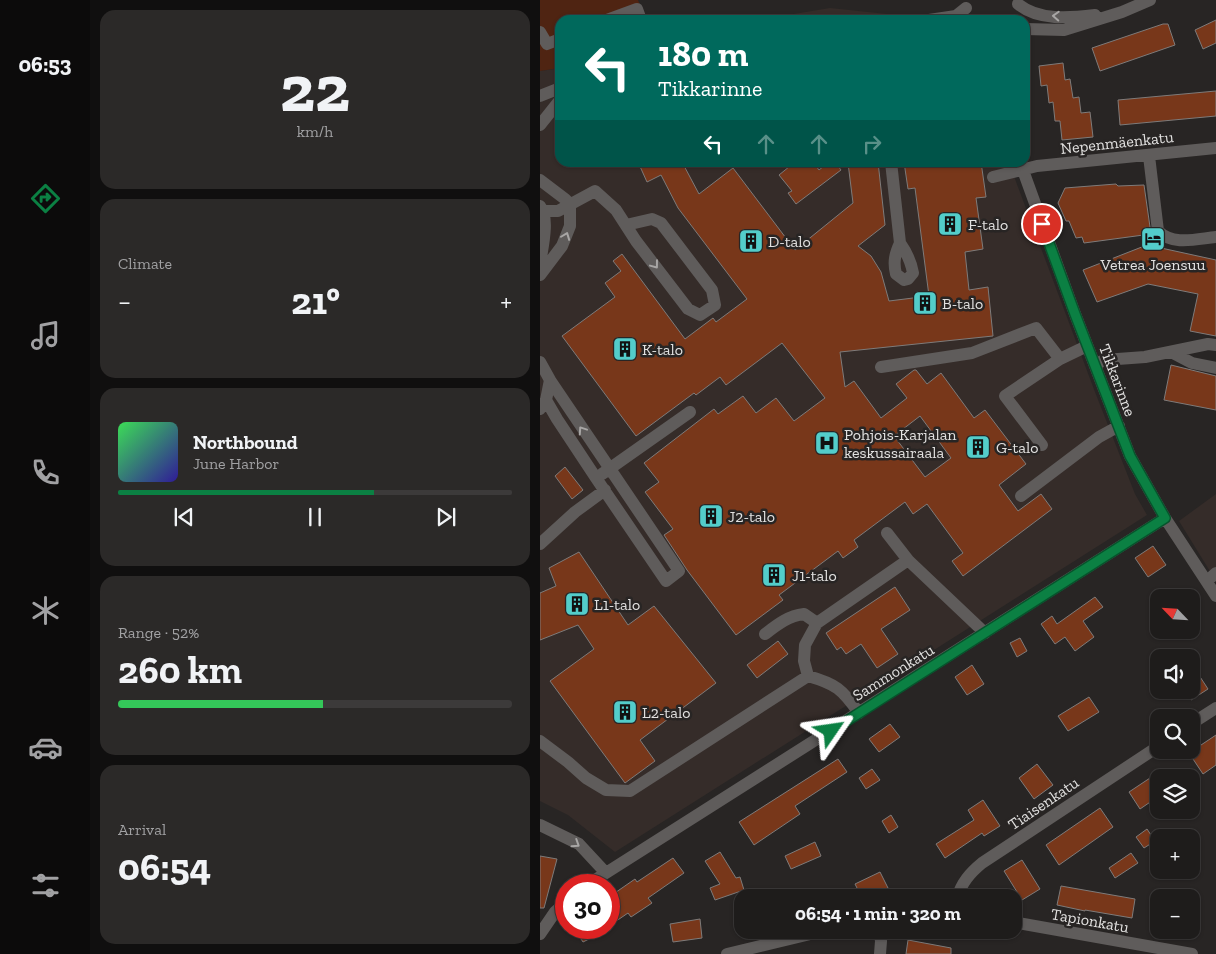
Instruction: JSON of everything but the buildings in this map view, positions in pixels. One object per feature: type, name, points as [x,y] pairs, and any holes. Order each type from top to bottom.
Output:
[{"type":"street","points":[[1030,30],[1064,30],[1122,12],[1150,0]]},
{"type":"street","points":[[1016,2],[1025,10],[1038,15],[1057,17],[1122,12]]},
{"type":"street","points":[[1016,2],[1021,15]]},
{"type":"street","points":[[620,15],[636,9],[639,15]]},
{"type":"street","points":[[540,32],[547,44],[555,41]]},
{"type":"street","points":[[540,96],[555,90]]},
{"type":"street","points":[[540,125],[555,106]]},
{"type":"street","name":"Nepenmäenkatu","points":[[1030,166],[1149,156],[1216,148]]},
{"type":"street","points":[[1149,156],[1158,231],[1165,238],[1176,241],[1216,237]]},
{"type":"street","points":[[892,167],[900,243]]},
{"type":"street","name":"Nepenmäenkatu","points":[[993,176],[1018,167]]},
{"type":"street","name":"Tikkarinne","points":[[1021,167],[1087,346],[1130,456],[1165,518],[1211,577],[1216,596]]},
{"type":"street","points":[[540,180],[570,204],[570,226],[562,246],[540,275]]},
{"type":"street","points":[[540,264],[544,240],[542,208],[558,211],[595,191],[616,210],[626,225],[688,309],[700,315],[715,305],[712,290],[661,223],[652,219],[626,225]]},
{"type":"street","points":[[881,367],[972,353],[1036,328],[1060,359]]},
{"type":"street","points":[[1095,365],[1104,360],[1171,352],[1208,344],[1216,345]]},
{"type":"street","points":[[1042,445],[1005,396],[1060,359],[1087,346]]},
{"type":"street","points":[[1171,352],[1192,363],[1216,368]]},
{"type":"street","points":[[540,362],[609,470],[679,571],[666,581],[557,419],[543,404],[550,380]]},
{"type":"street","points":[[596,478],[690,412]]},
{"type":"street","points":[[1021,496],[1099,438],[1119,426]]},
{"type":"street","points":[[540,544],[575,512],[605,490]]},
{"type":"street","name":"Sammonkatu","points":[[602,874],[1165,518]]},
{"type":"street","points":[[887,534],[911,566],[946,595],[985,633]]},
{"type":"street","points":[[808,676],[804,661],[804,645],[817,622],[908,560]]},
{"type":"street","points":[[765,634],[780,622],[793,615],[804,614],[817,622]]},
{"type":"street","points":[[540,741],[586,778],[606,790],[630,791],[808,676],[826,681],[845,693],[859,713]]},
{"type":"street","points":[[1200,718],[1216,708]]},
{"type":"street","name":"Tiaisenkatu","points":[[959,889],[969,874],[982,863],[1150,752]]},
{"type":"street","points":[[540,825],[579,844],[605,872]]},
{"type":"street","points":[[540,934],[555,912]]},
{"type":"street","name":"Tapionkatu","points":[[1022,924],[1192,954]]},
{"type":"street","points":[[728,954],[790,939]]},
{"type":"street","points":[[880,954],[881,939]]},
{"type":"shaded area","points":[[540,0],[638,0],[644,15],[555,15],[555,69],[540,71]]},
{"type":"shaded area","points":[[830,8],[896,15],[788,15]]},
{"type":"shaded area","name":"Pohjois-Karjalan keskussairaala","points":[[555,69],[555,167],[1011,167],[1135,494],[1147,515],[615,852],[568,815],[540,801],[540,71]]},
{"type":"shaded area","points":[[1216,494],[1216,581],[1179,521]]},
{"type":"place","name":"F-talo","points":[[950,224]]},
{"type":"place","name":"Vetrea Joensuu","points":[[1153,239]]},
{"type":"place","name":"D-talo","points":[[751,241]]},
{"type":"place","name":"B-talo","points":[[925,303]]},
{"type":"place","name":"K-talo","points":[[625,349]]},
{"type":"place","name":"Pohjois-Karjalan keskussairaala","points":[[827,443]]},
{"type":"place","name":"G-talo","points":[[978,447]]},
{"type":"place","name":"J2-talo","points":[[711,516]]},
{"type":"place","name":"J1-talo","points":[[774,575]]},
{"type":"place","name":"L1-talo","points":[[577,604]]},
{"type":"place","name":"L2-talo","points":[[625,712]]},
{"type":"route","points":[[831,731],[1165,518],[1130,456],[1042,224]]}]
